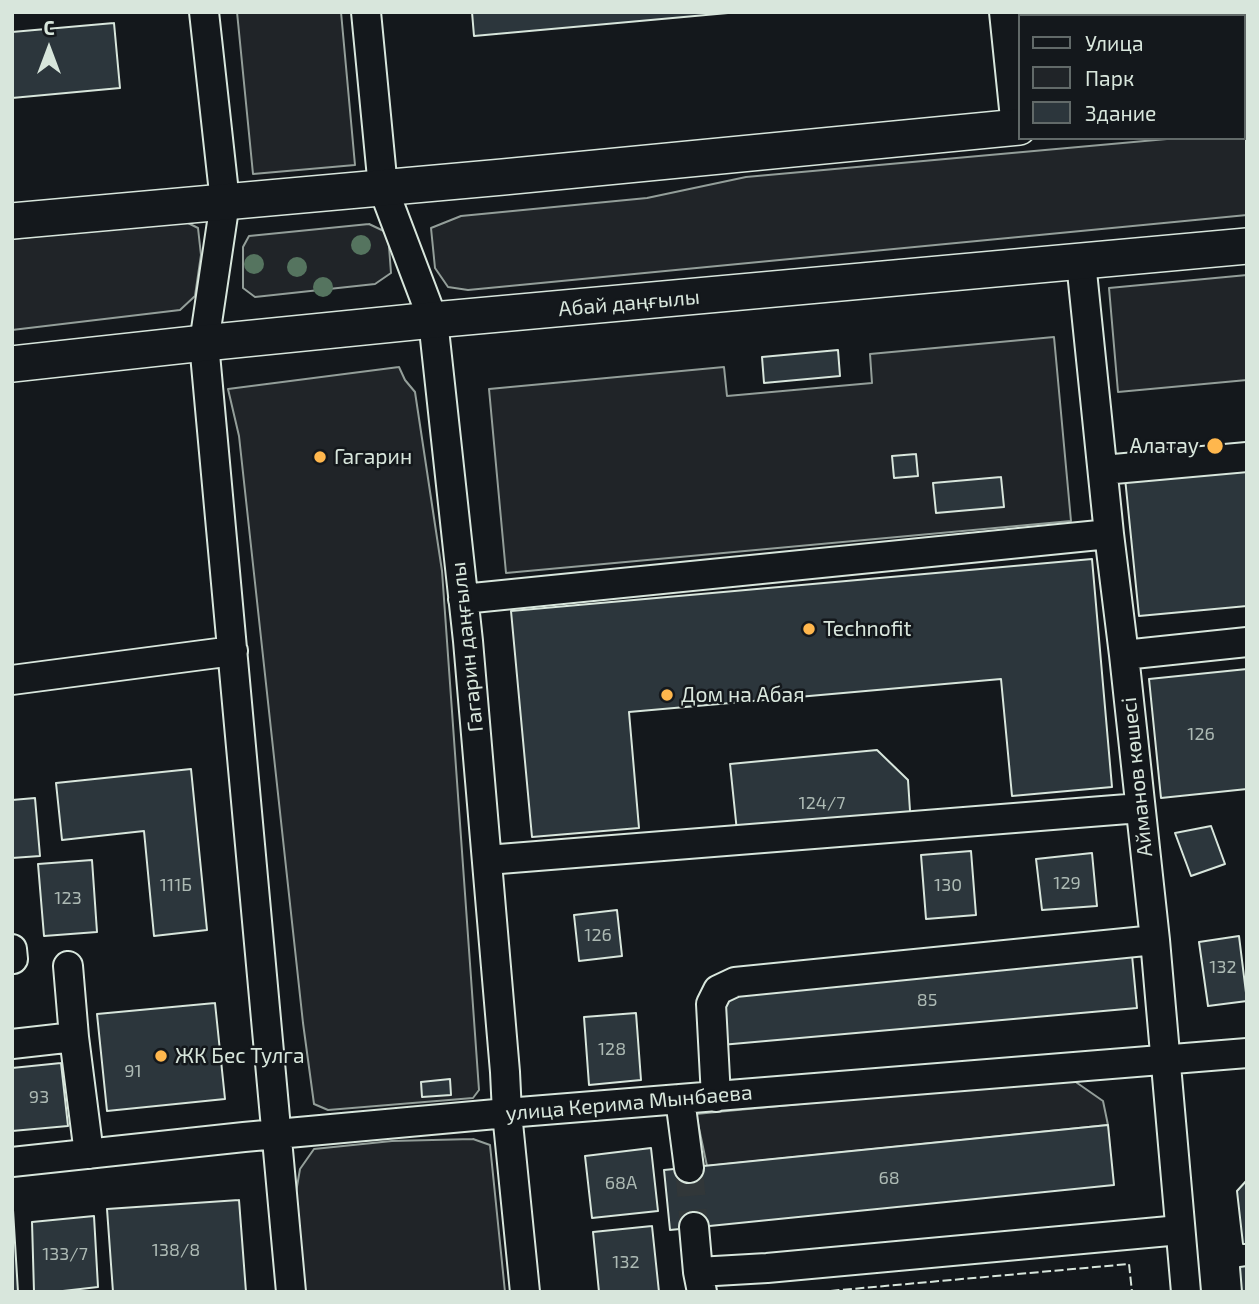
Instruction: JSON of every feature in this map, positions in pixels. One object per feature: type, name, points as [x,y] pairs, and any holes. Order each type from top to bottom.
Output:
[{"type":"main road","points":[[12,221],[1017,128]]},
{"type":"main road","name":"Абай даңғылы","points":[[12,364],[433,320],[1247,246]]},
{"type":"street","points":[[204,12],[225,202],[204,342],[291,1292]]},
{"type":"street","name":"Гагарин даңғылы","points":[[366,12],[383,188],[433,320],[463,599],[525,1292]]},
{"type":"street","points":[[1004,12],[1017,128]]},
{"type":"street","name":"Айманов көшесі","points":[[1081,262],[1155,940],[1186,1292]]},
{"type":"street","points":[[1103,470],[1247,457]]},
{"type":"street","points":[[463,599],[1109,534]]},
{"type":"street","points":[[1124,655],[1247,642]]},
{"type":"street","points":[[12,680],[233,651]]},
{"type":"street","points":[[487,860],[1140,808]]},
{"type":"street","points":[[716,1097],[710,1004],[718,989],[735,982],[1155,940]]},
{"type":"street","points":[[68,966],[89,1154]]},
{"type":"street","points":[[12,1044],[74,1037]]},
{"type":"street","name":"улица Керима Мынбаева","points":[[12,1162],[507,1113],[1247,1053]]},
{"type":"street","points":[[680,1099],[688,1168]]},
{"type":"street","points":[[694,1227],[700,1282],[767,1268],[1180,1230]]},
{"type":"green space","points":[[237,12],[341,12],[355,165],[253,174]]},
{"type":"green space","points":[[1247,132],[1247,215],[468,290],[448,287],[435,268],[431,228],[461,216],[647,198],[746,177],[1156,140],[1245,140]]},
{"type":"green space","points":[[184,221],[198,228],[201,255],[195,296],[180,310],[12,330],[12,239]]},
{"type":"green space","points":[[369,224],[388,233],[391,273],[375,284],[255,297],[243,288],[243,247],[249,236]]},
{"type":"green space","points":[[1247,275],[1247,380],[1118,392],[1109,288]]},
{"type":"green space","points":[[1054,337],[1071,521],[506,573],[489,389],[724,367],[727,396],[872,383],[870,354]]},
{"type":"green space","points":[[399,367],[415,392],[442,571],[479,1090],[473,1098],[328,1110],[314,1104],[239,436],[228,389]]},
{"type":"green space","points":[[1070,1078],[1103,1101],[1108,1125],[707,1166],[696,1114]]},
{"type":"green space","points":[[473,1139],[490,1145],[505,1292],[303,1292],[294,1204],[300,1169],[314,1149],[392,1141]]},
{"type":"building","points":[[472,12],[739,12],[474,36]]},
{"type":"building","points":[[114,23],[120,88],[12,98],[12,32]]},
{"type":"building","points":[[838,350],[840,376],[764,383],[762,357]]},
{"type":"building","points":[[916,454],[918,476],[894,478],[892,456]]},
{"type":"building","points":[[1247,466],[1247,606],[1139,616],[1125,478]]},
{"type":"building","points":[[1001,477],[1004,507],[936,513],[933,483]]},
{"type":"building","name":"Дом на Абая","points":[[1092,559],[1112,787],[1012,796],[1001,679],[629,712],[639,828],[532,837],[511,611]]},
{"type":"building","points":[[1247,669],[1247,789],[1161,798],[1149,679]]},
{"type":"building","points":[[877,750],[908,780],[911,826],[738,841],[730,764]]},
{"type":"building","points":[[191,769],[207,930],[154,936],[144,831],[62,840],[56,783]]},
{"type":"building","points":[[35,798],[40,856],[12,858],[12,800]]},
{"type":"building","points":[[1211,826],[1225,864],[1191,876],[1175,833]]},
{"type":"building","points":[[971,851],[976,915],[926,919],[921,855]]},
{"type":"building","points":[[1092,853],[1097,906],[1042,910],[1036,859]]},
{"type":"building","points":[[92,860],[97,932],[44,936],[38,864]]},
{"type":"building","points":[[617,910],[622,956],[579,961],[574,915]]},
{"type":"building","points":[[1239,936],[1247,1001],[1208,1006],[1199,942]]},
{"type":"building","points":[[1132,955],[1137,1008],[721,1045],[717,992]]},
{"type":"building","name":"ЖК Бес Тулга","points":[[215,1003],[225,1099],[107,1111],[97,1014]]},
{"type":"building","points":[[636,1013],[641,1080],[589,1085],[584,1017]]},
{"type":"building","points":[[61,1063],[68,1126],[12,1131],[12,1068]]},
{"type":"building","points":[[450,1079],[451,1095],[422,1097],[421,1082]]},
{"type":"building","points":[[1108,1125],[1114,1185],[670,1230],[664,1170]]},
{"type":"building","points":[[651,1148],[658,1211],[592,1218],[585,1156]]},
{"type":"building","points":[[1247,1180],[1247,1244],[1243,1244],[1237,1191]]},
{"type":"building","points":[[239,1200],[246,1292],[113,1292],[107,1209]]},
{"type":"building","points":[[13,1210],[18,1292],[12,1292]]},
{"type":"building","points":[[94,1216],[98,1287],[34,1292],[32,1222]]},
{"type":"building","points":[[652,1226],[659,1292],[599,1292],[593,1232]]},
{"type":"building","points":[[1247,1266],[1247,1292],[1242,1292],[1240,1267]]},
{"type":"tunnel","points":[[689,1168],[694,1227]]},
{"type":"fence","points":[[818,1292],[1129,1264],[1132,1292]]},
{"type":"place","name":"Алатау","points":[[1215,446]]},
{"type":"place","name":"Гагарин","points":[[320,457]]},
{"type":"place","name":"Technofit","points":[[809,629]]},
{"type":"place","name":"Дом на Абая","points":[[667,695]]},
{"type":"place","name":"ЖК Бес Тулга","points":[[161,1056]]}]
